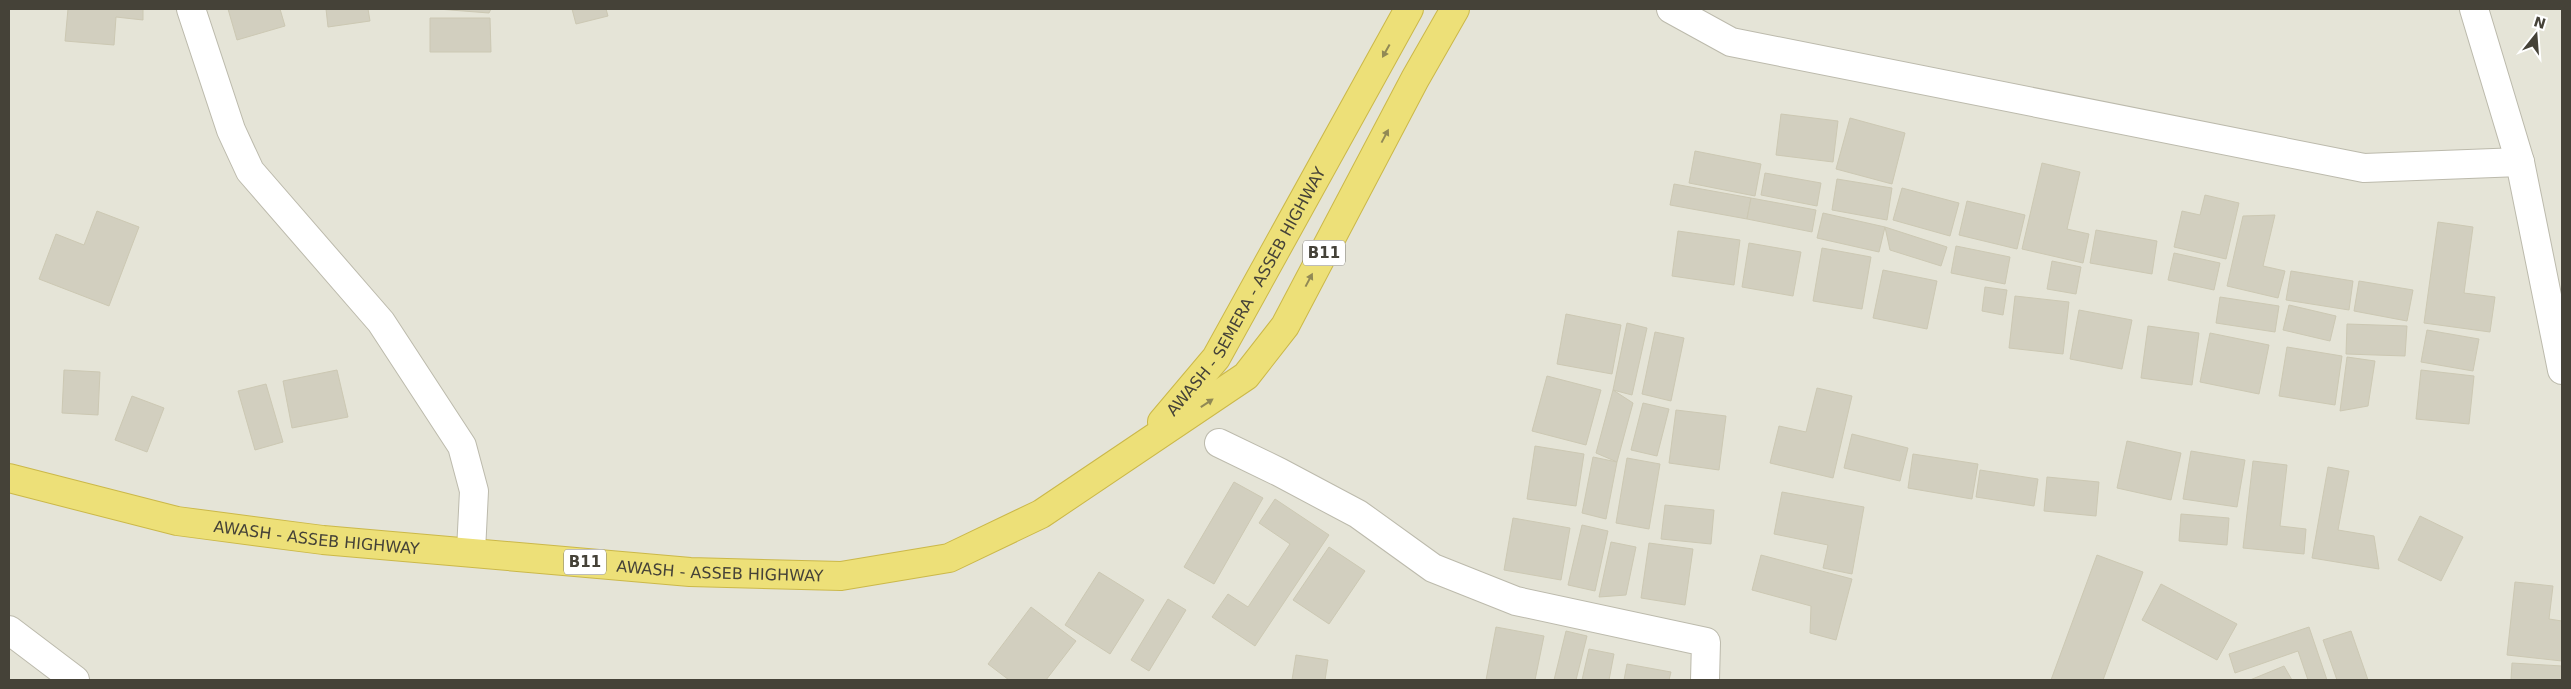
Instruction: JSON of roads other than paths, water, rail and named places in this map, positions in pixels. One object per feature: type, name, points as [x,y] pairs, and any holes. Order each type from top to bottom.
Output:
[{"type":"highway","name":"AWASH - SEMERA - ASSEB HIGHWAY","points":[[1138,450],[1216,358],[1409,9]]},
{"type":"highway","name":"AWASH - SEMERA - ASSEB HIGHWAY","points":[[1138,450],[1246,376],[1285,326],[1415,79],[1455,9]]},
{"type":"highway","name":"AWASH - ASSEB HIGHWAY","points":[[9,478],[177,521],[323,540],[471,551],[690,572],[841,576],[950,558],[1041,514],[1138,450]]},
{"type":"street","points":[[191,9],[231,130],[250,171],[381,322],[462,446],[474,491],[471,551]]},
{"type":"street","points":[[1671,9],[1731,42],[2364,168],[2520,162]]},
{"type":"street","points":[[2474,9],[2520,162],[2562,370]]},
{"type":"street","points":[[1218,443],[1279,472],[1358,514],[1433,568],[1442,572],[1516,601],[1706,642],[1705,680]]},
{"type":"street","points":[[9,630],[75,680]]}]
